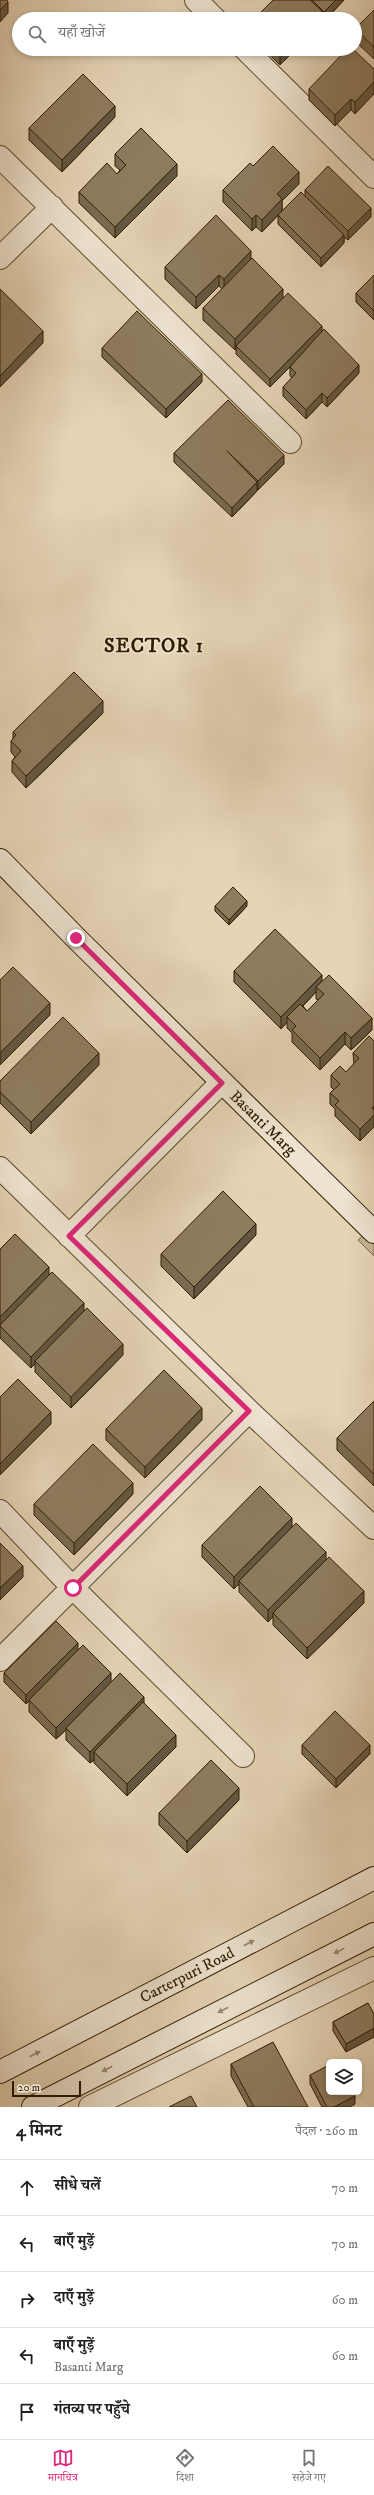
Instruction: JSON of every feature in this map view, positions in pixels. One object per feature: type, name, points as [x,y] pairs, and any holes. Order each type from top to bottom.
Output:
[{"type":"street","points":[[199,1],[209,12]]},
{"type":"street","points":[[252,56],[373,173]]},
{"type":"street","points":[[0,157],[290,442]]},
{"type":"street","points":[[0,258],[52,207]]},
{"type":"street","name":"Basanti Marg","points":[[0,860],[222,1083],[374,1232]]},
{"type":"street","points":[[69,1236],[222,1083]]},
{"type":"street","points":[[0,1168],[249,1411],[374,1528]]},
{"type":"street","points":[[0,1660],[249,1411]]},
{"type":"street","points":[[0,1511],[73,1588],[244,1756]]},
{"type":"street","name":"Carterpuri Road","points":[[0,2072],[374,1878]]},
{"type":"street","points":[[33,2107],[374,1934]]},
{"type":"street","points":[[90,2107],[374,1968]]},
{"type":"shaded area","points":[[374,1226],[374,1256],[358,1240]]},
{"type":"building","points":[[0,0],[7,0],[8,2],[0,10]]},
{"type":"building","points":[[273,0],[310,0],[322,11],[321,12],[261,12]]},
{"type":"building","points":[[312,0],[336,0],[324,12]]},
{"type":"building","points":[[374,10],[374,47],[362,36],[362,22]]},
{"type":"building","points":[[340,56],[360,56],[374,69],[374,82],[355,102],[351,99],[335,115],[309,89]]},
{"type":"building","points":[[83,74],[115,106],[62,160],[29,128]]},
{"type":"building","points":[[141,128],[177,164],[115,227],[79,192],[107,163],[117,174],[126,165],[115,154]]},
{"type":"building","points":[[273,146],[299,172],[277,194],[282,199],[262,220],[256,215],[252,219],[223,190],[250,163],[253,166]]},
{"type":"building","points":[[328,166],[371,208],[348,231],[305,190]]},
{"type":"building","points":[[301,192],[344,235],[321,258],[278,215]]},
{"type":"building","points":[[216,215],[251,251],[224,279],[219,275],[196,297],[165,267]]},
{"type":"building","points":[[252,258],[283,289],[235,339],[203,308]]},
{"type":"building","points":[[374,275],[374,311],[356,293]]},
{"type":"building","points":[[0,289],[43,331],[0,376]]},
{"type":"building","points":[[288,293],[322,326],[270,379],[236,346]]},
{"type":"building","points":[[137,311],[202,374],[166,409],[102,348]]},
{"type":"building","points":[[324,329],[359,365],[327,398],[322,393],[306,410],[283,387],[296,373],[290,367]]},
{"type":"building","points":[[228,400],[284,455],[258,481],[227,451],[257,482],[232,508],[174,453]]},
{"type":"building","points":[[74,672],[103,701],[26,776],[12,761],[21,751],[11,741],[16,735],[13,732]]},
{"type":"building","points":[[233,887],[247,901],[229,920],[215,906]]},
{"type":"building","points":[[275,929],[322,975],[281,1017],[234,971]]},
{"type":"building","points":[[13,967],[50,1003],[0,1053],[0,980]]},
{"type":"building","points":[[329,975],[372,1018],[351,1038],[345,1032],[320,1058],[292,1030],[296,1026],[287,1017],[300,1004],[307,1011],[324,994],[316,987]]},
{"type":"building","points":[[63,1017],[99,1053],[31,1122],[0,1092],[0,1081]]},
{"type":"building","points":[[369,1036],[374,1041],[374,1106],[372,1108],[374,1110],[374,1115],[360,1129],[335,1105],[339,1101],[330,1093],[340,1084],[331,1075],[340,1066],[346,1072],[359,1058],[353,1053]]},
{"type":"building","points":[[223,1191],[256,1224],[194,1287],[161,1254]]},
{"type":"building","points":[[15,1234],[49,1267],[0,1317],[0,1249]]},
{"type":"building","points":[[52,1272],[84,1303],[31,1357],[0,1325]]},
{"type":"building","points":[[87,1308],[123,1344],[71,1397],[35,1361]]},
{"type":"building","points":[[164,1370],[202,1408],[145,1467],[106,1429]]},
{"type":"building","points":[[18,1379],[51,1412],[0,1464],[0,1397]]},
{"type":"building","points":[[374,1401],[374,1474],[337,1438]]},
{"type":"building","points":[[93,1444],[133,1483],[74,1543],[34,1504]]},
{"type":"building","points":[[260,1486],[292,1518],[234,1577],[202,1545]]},
{"type":"building","points":[[296,1523],[326,1552],[268,1610],[239,1581]]},
{"type":"building","points":[[0,1543],[23,1566],[0,1588]]},
{"type":"building","points":[[329,1557],[364,1591],[307,1648],[273,1613]]},
{"type":"building","points":[[56,1621],[78,1643],[26,1695],[4,1673]]},
{"type":"building","points":[[83,1645],[111,1673],[56,1728],[29,1700]]},
{"type":"building","points":[[120,1673],[144,1697],[90,1752],[66,1728]]},
{"type":"building","points":[[143,1702],[176,1735],[127,1784],[94,1752]]},
{"type":"building","points":[[335,1711],[370,1745],[336,1779],[302,1745]]},
{"type":"building","points":[[211,1760],[239,1788],[187,1841],[159,1813]]},
{"type":"building","points":[[368,2003],[374,2014],[374,2028],[346,2044],[333,2022]]},
{"type":"building","points":[[273,2042],[308,2107],[254,2107],[231,2064]]},
{"type":"building","points":[[326,2067],[326,2095],[355,2096],[334,2107],[327,2107],[310,2075]]},
{"type":"building","points":[[191,2096],[197,2107],[169,2107]]},
{"type":"district","name":"SECTOR 1","points":[[154,646]]},
{"type":"route","points":[[73,1588],[249,1411],[69,1236],[222,1083],[76,938]]}]
